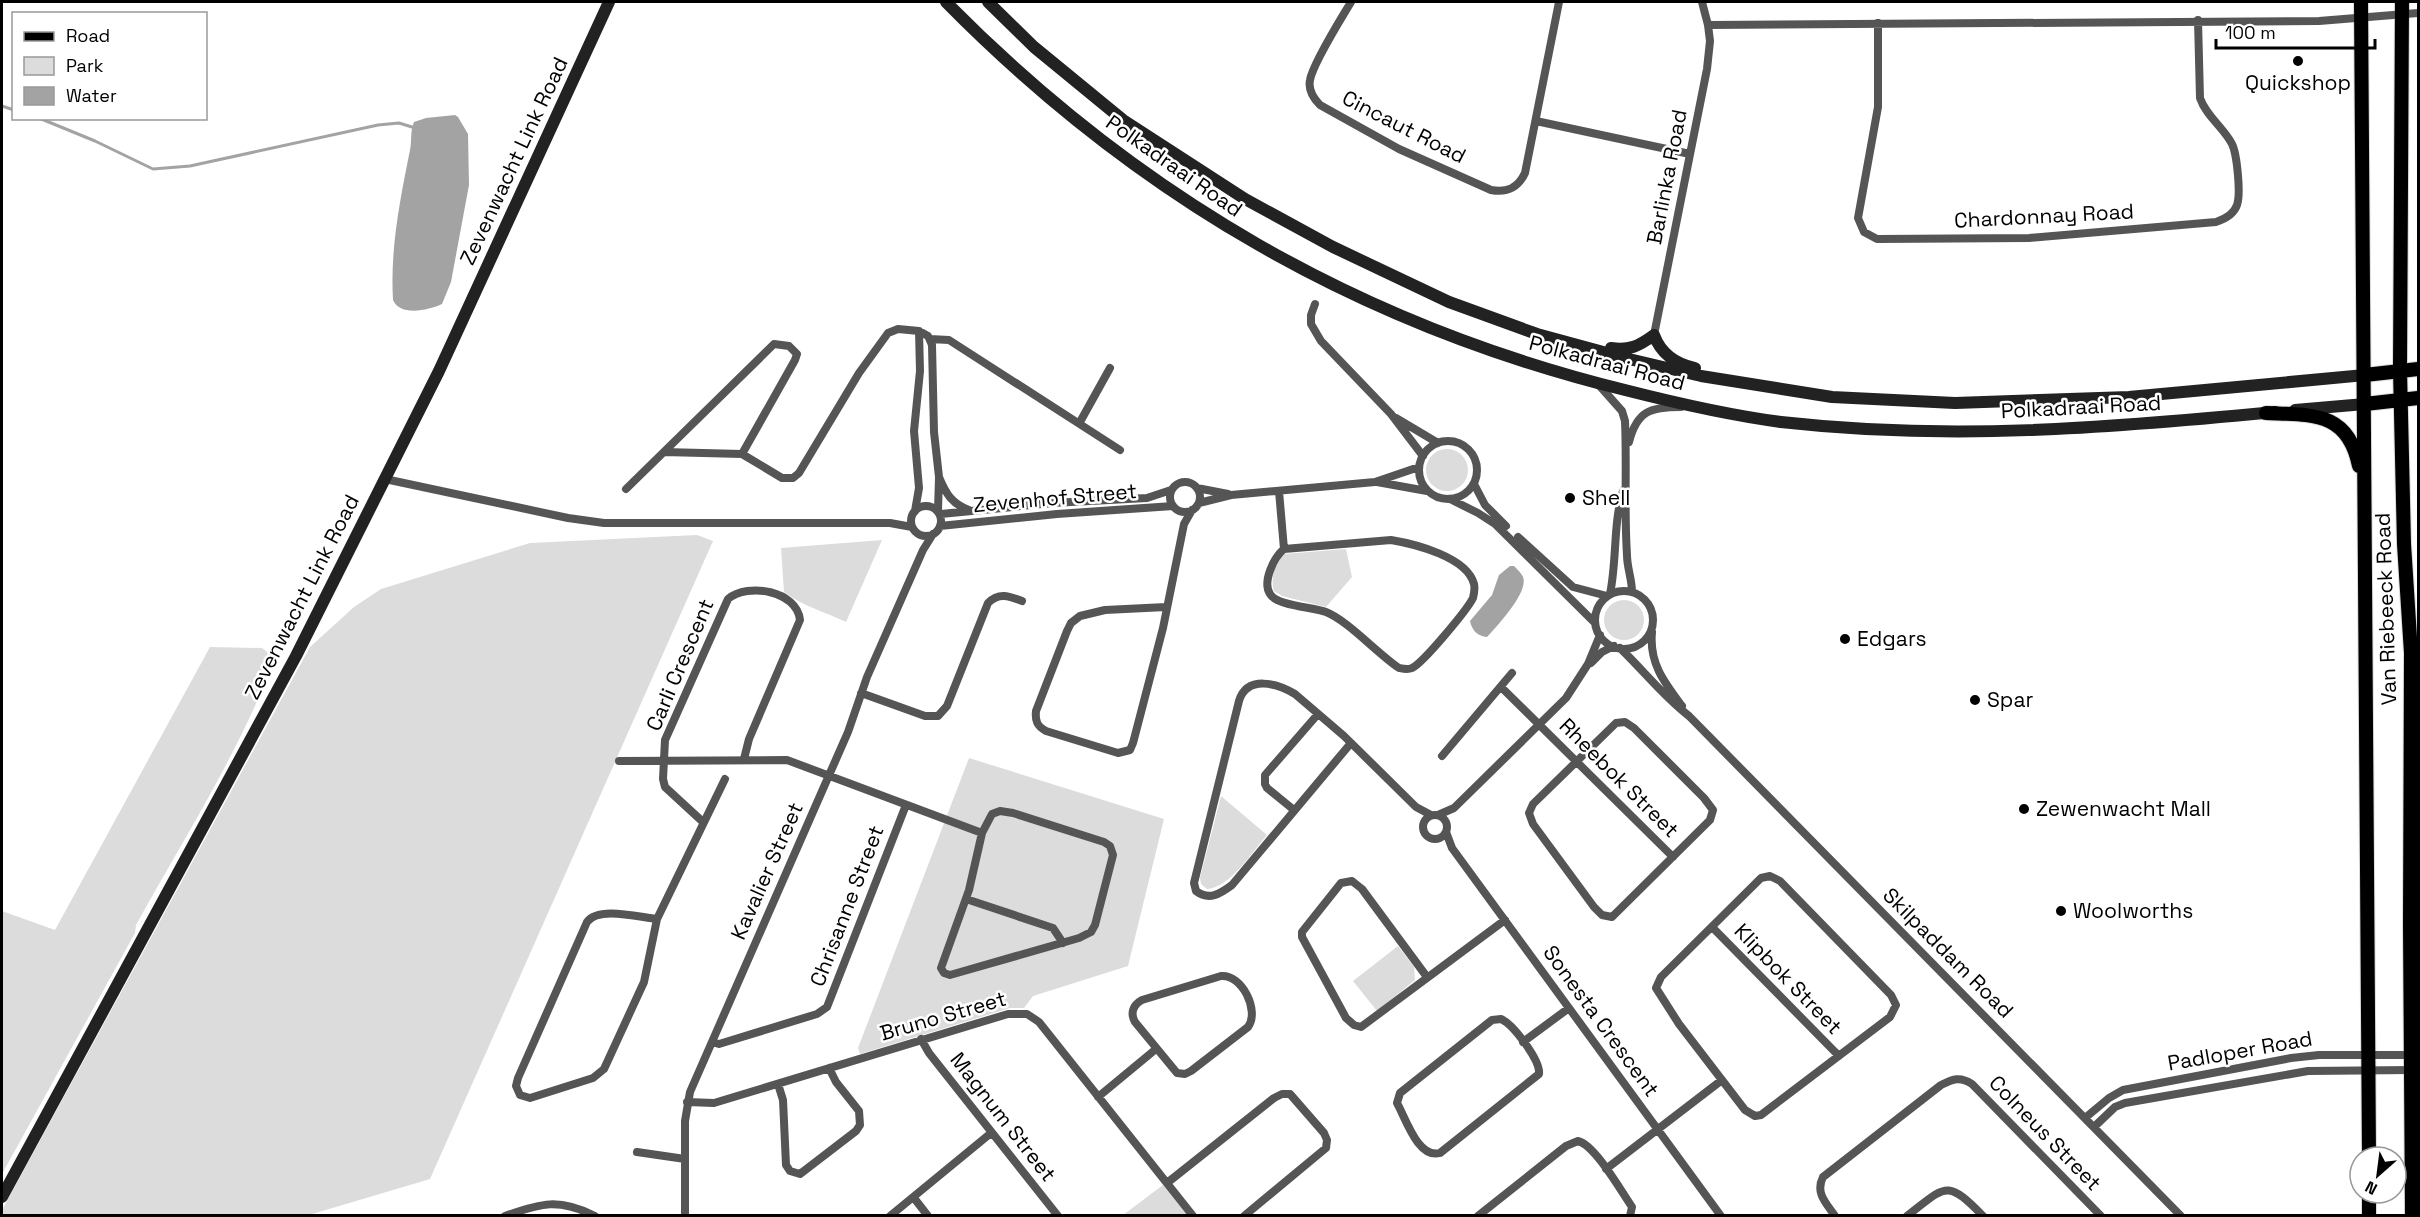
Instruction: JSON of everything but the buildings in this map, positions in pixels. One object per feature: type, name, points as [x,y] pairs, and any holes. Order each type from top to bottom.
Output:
[{"type":"main road","name":"Zevenwacht Link Road","points":[[2,1197],[296,656],[439,370],[609,2]]},
{"type":"main road","name":"Polkadraai Road","points":[[946,2],[997,53],[1074,119],[1122,156],[1232,230],[1325,281],[1411,321],[1507,357],[1598,383],[1696,407],[1785,422],[1898,430],[1973,432],[2061,430],[2365,404]]},
{"type":"main road","name":"Polkadraai Road","points":[[988,2],[1034,46],[1123,120],[1245,199],[1394,277],[1478,313],[1537,334],[1670,369],[1772,389],[1864,400],[2019,403],[2129,397],[2365,375]]},
{"type":"main road","name":"Van Riebeeck Road","points":[[2361,2],[2369,1145]]},
{"type":"main road","name":"Van Riebeeck Road","points":[[2402,8],[2400,370],[2404,544],[2411,652],[2412,1215]]},
{"type":"main road","points":[[1537,334],[1568,336],[1623,350],[1635,347],[1654,335],[1661,350],[1686,366],[1739,378],[1772,389]]},
{"type":"main road","points":[[2365,375],[2418,369]]},
{"type":"main road","points":[[2365,404],[2418,398]]},
{"type":"main road","points":[[2266,413],[2315,415],[2341,428],[2356,450],[2366,494]]},
{"type":"street","name":"Cincaut Road","points":[[1351,2],[1310,81],[1311,93],[1320,105],[1399,149],[1491,190],[1503,192],[1515,187],[1522,180],[1559,2]]},
{"type":"street","name":"Barlinka Road","points":[[1654,335],[1708,62],[1708,25],[1702,2]]},
{"type":"street","points":[[1708,25],[2319,21],[2361,18],[2402,8],[2418,13]]},
{"type":"street","name":"Chardonnay Road","points":[[1878,23],[1878,107],[1858,218],[1864,232],[1877,239],[2022,239],[2216,222],[2234,210],[2238,200],[2236,153],[2231,142],[2204,107],[2200,98],[2198,20]]},
{"type":"street","points":[[1536,121],[1690,154]]},
{"type":"street","points":[[1315,303],[1311,324],[1321,341],[1391,414],[1423,456]]},
{"type":"street","points":[[664,452],[741,454],[782,478],[793,478],[799,473],[859,373],[888,333],[898,329],[919,331],[930,339],[949,340],[1080,422],[1120,450]]},
{"type":"street","points":[[912,527],[919,488],[914,431],[920,371],[919,331]]},
{"type":"street","points":[[920,534],[933,534],[940,526],[930,339]]},
{"type":"street","points":[[626,489],[774,344],[789,346],[797,354],[795,360],[741,454]]},
{"type":"street","points":[[1080,422],[1110,368]]},
{"type":"street","points":[[1598,383],[1622,411],[1625,421],[1624,488],[1627,512],[1627,555],[1632,592]]},
{"type":"street","points":[[1626,451],[1633,426],[1641,416],[1658,408],[1696,407]]},
{"type":"street","points":[[1391,414],[1438,443]]},
{"type":"street","points":[[1450,500],[1464,495],[1474,484],[1477,468],[1472,453],[1459,443],[1449,441],[1438,443],[1423,456],[1419,467],[1421,482],[1427,491],[1435,497],[1450,500],[1478,513],[1503,531],[1595,622],[1600,635],[1617,647]]},
{"type":"street","name":"Zevenhof Street","points":[[940,526],[1057,514],[1195,507],[1231,495],[1375,482],[1419,467]]},
{"type":"street","points":[[939,477],[947,496],[955,504],[974,512]]},
{"type":"street","points":[[385,479],[574,519],[604,523],[890,523],[912,527],[920,534],[923,550]]},
{"type":"street","name":"Zevenhof Street","points":[[939,513],[1147,498],[1171,490],[1185,481],[1197,488],[1231,495]]},
{"type":"street","name":"Zevenhof Street","points":[[1375,482],[1427,491]]},
{"type":"street","points":[[1474,484],[1491,512],[1563,579],[1581,591],[1609,595]]},
{"type":"street","points":[[1166,607],[1089,612],[1071,623],[1036,711],[1035,719],[1039,727],[1118,753],[1130,750],[1154,662],[1166,607],[1184,524],[1195,507],[1197,488]]},
{"type":"street","points":[[1609,595],[1615,570],[1617,509],[1624,488]]},
{"type":"street","points":[[1171,490],[1170,496],[1184,524]]},
{"type":"street","points":[[1279,491],[1284,549],[1275,558],[1272,566],[1268,589],[1271,596],[1283,602],[1335,616],[1399,668],[1409,669],[1422,661],[1460,615],[1474,593],[1474,583],[1470,576],[1452,559],[1409,543],[1381,541],[1284,549]]},
{"type":"street","points":[[890,523],[926,507],[939,513]]},
{"type":"street","name":"Kavalier Street","points":[[685,1215],[687,1102],[829,775],[861,693],[923,550],[933,534]]},
{"type":"street","name":"Carli Crescent","points":[[703,822],[665,787],[663,779],[665,740],[726,603],[731,596],[739,593],[768,590],[776,593],[795,608],[800,620],[749,739],[744,759]]},
{"type":"street","points":[[1588,664],[1602,652],[1617,647],[1628,648],[1643,642],[1652,628],[1653,616],[1644,598],[1632,592],[1618,591],[1600,603],[1595,622]]},
{"type":"street","points":[[861,693],[925,716],[938,716],[947,706],[988,603],[995,597],[1004,595],[1022,601]]},
{"type":"street","name":"Skilpaddam Road","points":[[1652,628],[1651,652],[1660,677],[1689,717]]},
{"type":"street","points":[[1424,823],[1434,815],[1454,808],[1566,698],[1588,664],[1600,635]]},
{"type":"street","name":"Skilpaddam Road","points":[[1617,647],[1642,669],[1665,698],[1689,717],[2181,1215]]},
{"type":"street","points":[[1442,756],[1512,673]]},
{"type":"street","points":[[1351,743],[1232,885],[1211,896],[1202,896],[1196,891],[1194,883],[1241,694],[1251,684],[1259,682],[1295,694],[1351,743],[1416,807],[1424,823],[1425,833],[1430,838],[1437,839],[1447,828],[1454,808]]},
{"type":"street","name":"Rheebok Street","points":[[1501,687],[1673,857]]},
{"type":"street","points":[[1294,810],[1267,788],[1265,776],[1318,714]]},
{"type":"street","points":[[1625,722],[1634,728],[1704,798],[1713,810],[1710,820],[1612,918],[1598,912],[1533,824],[1528,813],[1533,804],[1577,762],[1616,723],[1625,722]]},
{"type":"street","points":[[619,761],[787,760],[982,833]]},
{"type":"street","points":[[657,919],[602,913],[589,918],[518,1078],[516,1086],[520,1095],[530,1098],[593,1078],[604,1069],[644,982],[657,919],[725,779]]},
{"type":"street","name":"Chrisanne Street","points":[[712,1042],[718,1044],[817,1014],[827,1008],[906,804]]},
{"type":"street","points":[[1416,807],[1443,817],[1447,828]]},
{"type":"street","points":[[1000,811],[1104,842],[1110,846],[1113,855],[1095,925],[1091,932],[1063,943],[950,975],[944,973],[941,968],[966,899],[982,833],[992,814],[1000,811]]},
{"type":"street","name":"Sonesta Crescent","points":[[1447,828],[1452,848],[1720,1215]]},
{"type":"street","name":"Sonesta Crescent","points":[[1437,839],[1452,848]]},
{"type":"street","points":[[1770,876],[1775,878],[1891,995],[1896,1005],[1892,1014],[1839,1056],[1758,1116],[1749,1114],[1679,1024],[1656,988],[1661,977],[1761,878],[1770,876]]},
{"type":"street","points":[[1427,977],[1362,889],[1352,881],[1341,883],[1302,932],[1302,937],[1346,1018],[1357,1027],[1365,1026],[1505,920]]},
{"type":"street","points":[[966,899],[1053,928],[1063,943]]},
{"type":"street","name":"Klipbok Street","points":[[1712,927],[1839,1056]]},
{"type":"street","points":[[1221,976],[1230,976],[1237,981],[1253,1012],[1248,1027],[1185,1074],[1174,1071],[1156,1049],[1133,1019],[1134,1008],[1138,1002],[1221,976]]},
{"type":"street","points":[[1523,1042],[1569,1008]]},
{"type":"street","name":"Bruno Street","points":[[687,1102],[714,1103],[1008,1014],[1027,1014],[1039,1022],[1193,1215]]},
{"type":"street","points":[[1500,1019],[1508,1022],[1523,1042],[1539,1065],[1540,1071],[1537,1077],[1440,1153],[1435,1155],[1426,1152],[1419,1144],[1397,1103],[1400,1093],[1492,1020],[1500,1019]]},
{"type":"street","name":"Magnum Street","points":[[921,1040],[991,1133],[1058,1215]]},
{"type":"street","points":[[1098,1097],[1156,1049]]},
{"type":"street","name":"Padloper Road","points":[[2085,1118],[2115,1094],[2129,1089],[2291,1058],[2319,1055],[2368,1055],[2411,1062]]},
{"type":"street","name":"Padloper Road","points":[[2094,1126],[2115,1107],[2125,1103],[2308,1071],[2368,1069],[2411,1062]]},
{"type":"street","points":[[778,1084],[783,1100],[786,1165],[793,1173],[800,1174],[856,1131],[860,1125],[860,1111],[836,1082],[829,1068]]},
{"type":"street","name":"Colneus Street","points":[[1835,1215],[1821,1195],[1819,1187],[1823,1177],[1941,1085],[1950,1080],[1961,1079],[1972,1084],[2101,1215]]},
{"type":"street","points":[[1606,1169],[1656,1128],[1722,1080]]},
{"type":"street","points":[[1167,1183],[1274,1098],[1282,1094],[1290,1094],[1324,1133],[1327,1140],[1326,1148],[1244,1215]]},
{"type":"street","points":[[890,1215],[914,1198],[991,1133]]},
{"type":"street","points":[[1478,1215],[1571,1143],[1584,1143],[1606,1169],[1632,1207],[1630,1215]]},
{"type":"street","points":[[637,1152],[685,1159]]},
{"type":"street","points":[[1907,1215],[1938,1192],[1951,1190],[1962,1195],[1983,1215]]},
{"type":"street","points":[[914,1198],[928,1215]]},
{"type":"street","points":[[505,1215],[546,1203],[570,1205],[595,1215]]},
{"type":"green space","points":[[1447,449],[1455,450],[1462,455],[1467,462],[1467,478],[1462,485],[1455,490],[1447,491],[1439,490],[1432,485],[1427,478],[1426,470],[1427,462],[1432,455],[1439,450]]},
{"type":"green space","points":[[697,535],[713,541],[430,1179],[309,1215],[2,1216],[2,1210],[310,647],[354,607],[381,589],[530,543]]},
{"type":"green space","points":[[882,540],[846,622],[784,592],[781,548]]},
{"type":"green space","points":[[1346,549],[1352,577],[1326,607],[1282,596],[1274,591],[1274,571],[1284,554]]},
{"type":"green space","points":[[1624,600],[1632,601],[1638,606],[1643,612],[1643,628],[1638,634],[1632,639],[1624,640],[1616,639],[1610,634],[1605,628],[1604,620],[1605,612],[1610,606],[1616,601]]},
{"type":"green space","points":[[210,647],[262,648],[275,658],[261,693],[228,760],[2,1174],[2,911],[55,930]]},
{"type":"green space","points":[[969,758],[1164,819],[1128,966],[1033,996],[1024,1008],[1010,1008],[860,1054],[858,1048]]},
{"type":"green space","points":[[1221,796],[1267,835],[1232,876],[1224,883],[1207,889],[1201,884],[1200,878]]},
{"type":"green space","points":[[1398,946],[1414,967],[1415,980],[1377,1011],[1353,981]]},
{"type":"green space","points":[[1163,1185],[1187,1215],[1123,1215]]},
{"type":"water","points":[[455,115],[468,134],[469,185],[451,282],[442,304],[415,311],[402,309],[393,300],[393,262],[413,125],[414,122],[426,118]]},
{"type":"water","points":[[1510,566],[1514,566],[1523,577],[1524,583],[1521,591],[1498,625],[1487,637],[1481,635],[1474,630],[1470,621],[1492,595],[1499,575]]},
{"type":"waterway","points":[[2,106],[12,109]]},
{"type":"waterway","points":[[44,120],[153,169],[190,166],[378,125],[399,123],[412,127]]},
{"type":"place","name":"Quickshop","points":[[2298,61]]},
{"type":"place","name":"Shell","points":[[1570,498]]},
{"type":"place","name":"Edgars","points":[[1845,639]]},
{"type":"place","name":"Spar","points":[[1975,700]]},
{"type":"place","name":"Zewenwacht Mall","points":[[2024,809]]},
{"type":"place","name":"Woolworths","points":[[2061,911]]}]
